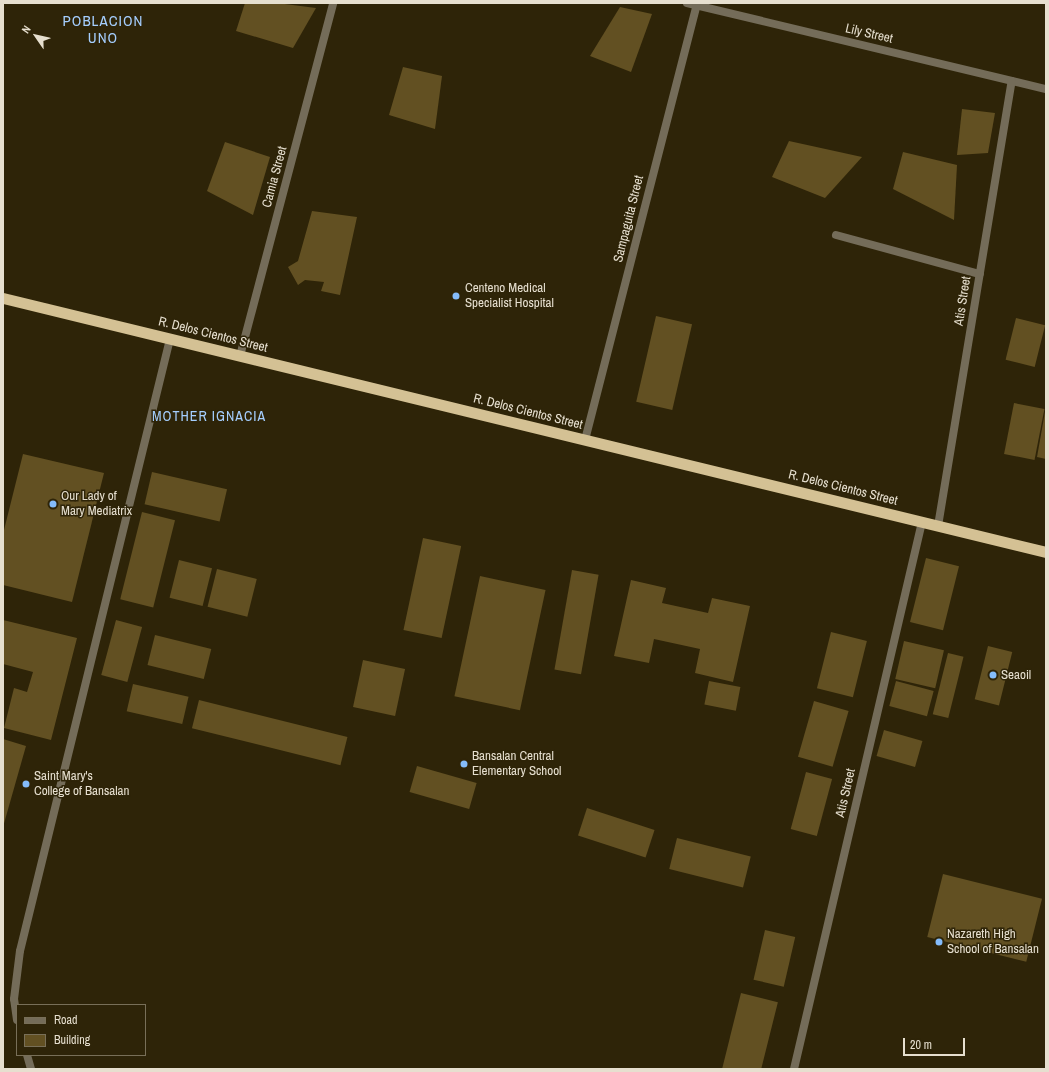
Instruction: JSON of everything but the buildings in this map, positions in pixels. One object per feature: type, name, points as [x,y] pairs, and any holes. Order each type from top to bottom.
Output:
[{"type":"highway","name":"R. Delos Cientos Street","points":[[3,298],[1046,552]]},
{"type":"street","name":"Camia Street","points":[[240,356],[333,3]]},
{"type":"street","name":"Lily Street","points":[[687,3],[697,4],[1046,89]]},
{"type":"street","name":"Sampaguita Street","points":[[585,440],[697,4]]},
{"type":"street","name":"Atis Street","points":[[938,526],[1012,81]]},
{"type":"street","points":[[836,235],[980,274]]},
{"type":"street","points":[[16,1013],[14,999],[20,951],[170,339]]},
{"type":"street","name":"Atis Street","points":[[794,1069],[922,522]]},
{"type":"street","points":[[27,1056],[31,1069]]},
{"type":"place","name":"Centeno Medical Specialist Hospital","points":[[456,296]]},
{"type":"place","name":"Our Lady of Mary Mediatrix","points":[[53,504]]},
{"type":"place","name":"Seaoil","points":[[993,675]]},
{"type":"place","name":"Bansalan Central Elementary School","points":[[464,764]]},
{"type":"place","name":"Saint Mary's College of Bansalan","points":[[26,784]]},
{"type":"place","name":"Nazareth High School of Bansalan","points":[[939,942]]},
{"type":"district","name":"POBLACION UNO","points":[[103,28]]},
{"type":"district","name":"MOTHER IGNACIA","points":[[209,416]]}]
